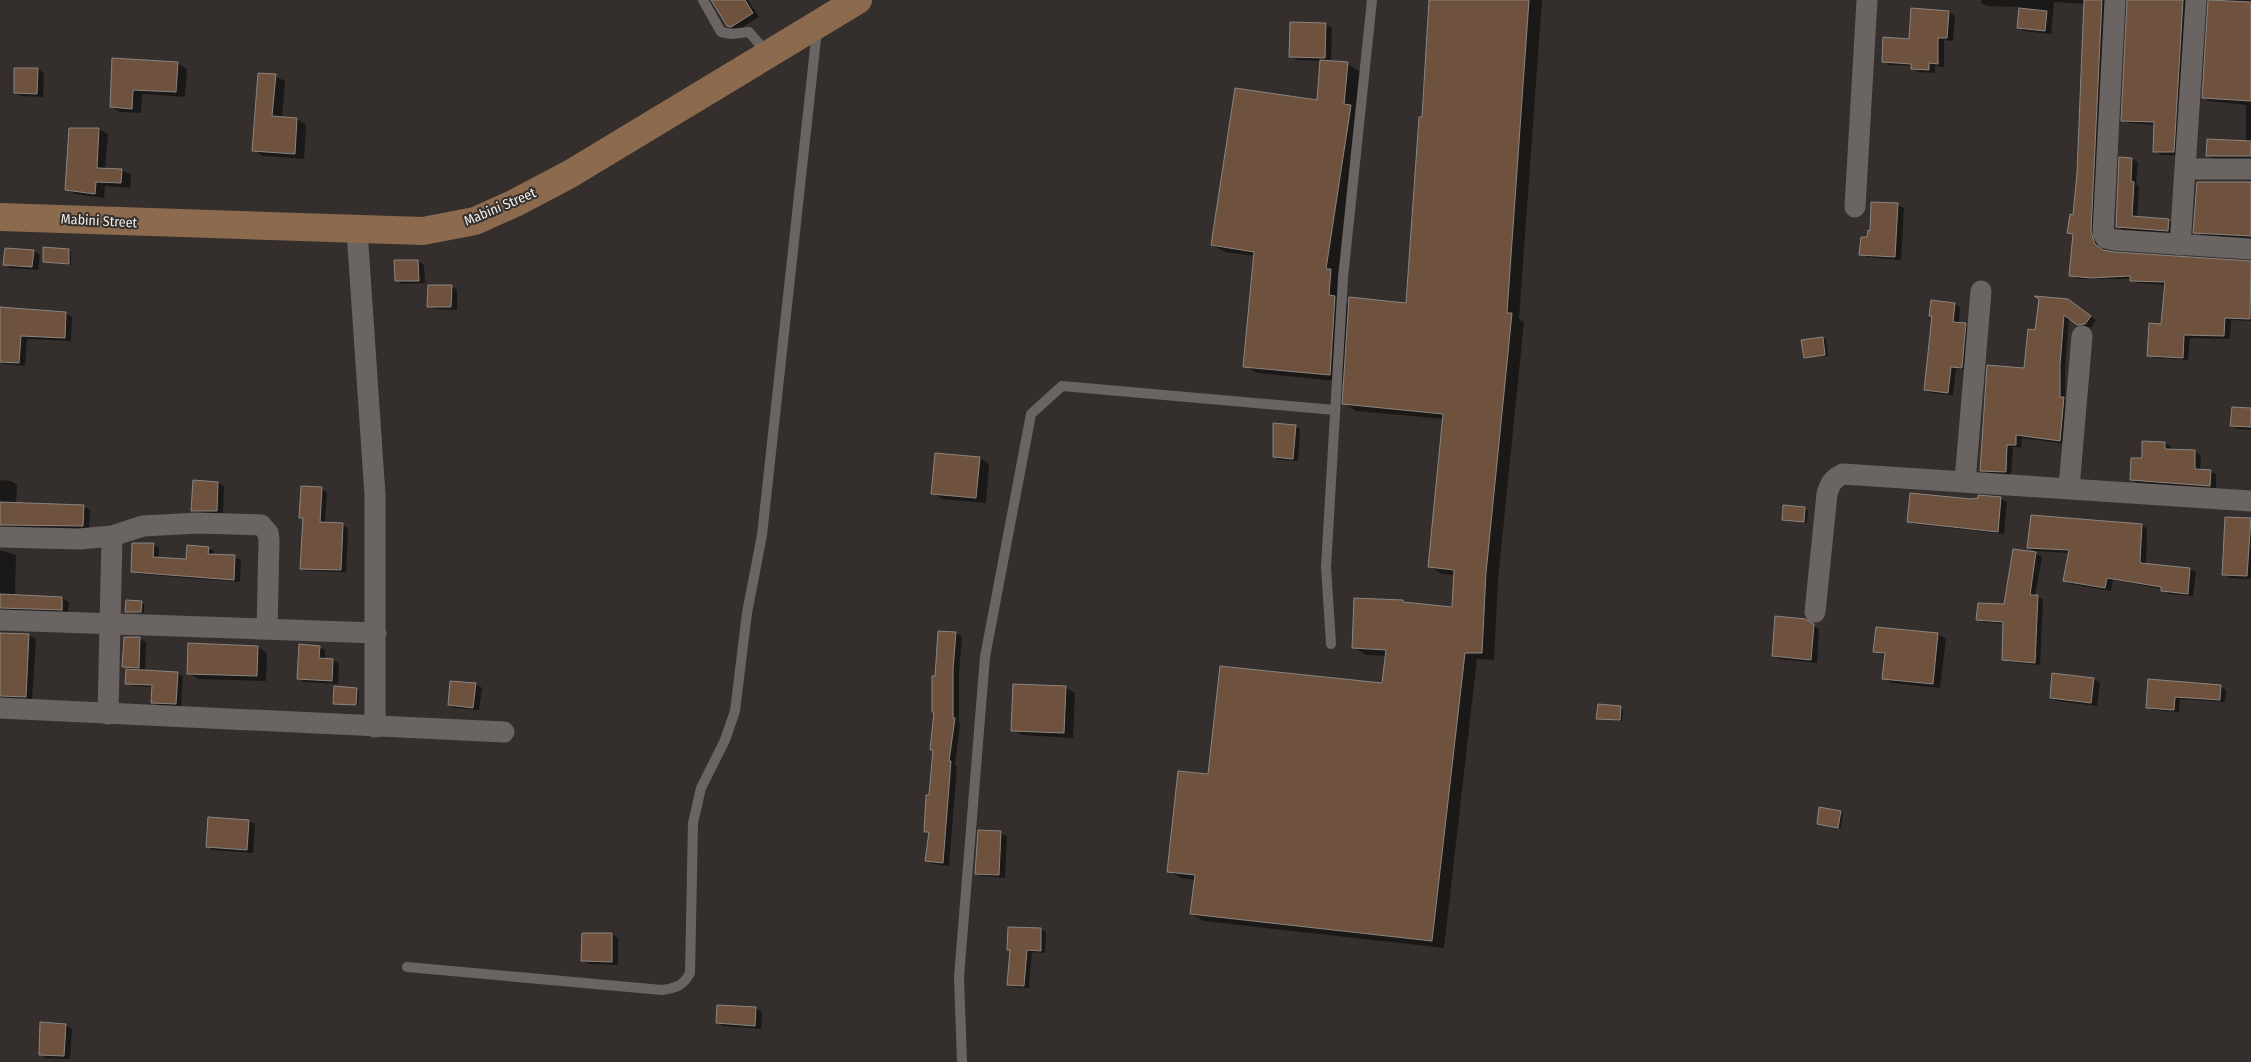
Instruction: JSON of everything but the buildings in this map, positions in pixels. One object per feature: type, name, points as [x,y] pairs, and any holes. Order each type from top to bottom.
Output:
[{"type":"main road","name":"Mabini Street","points":[[0,217],[357,231],[423,231],[475,221],[515,203],[570,174],[835,11]]},
{"type":"street","points":[[1855,207],[1866,0]]},
{"type":"street","points":[[2115,0],[2103,233],[2106,238],[2115,240],[2251,249]]},
{"type":"street","points":[[2180,244],[2196,0]]},
{"type":"street","points":[[2185,168],[2251,170]]},
{"type":"street","points":[[357,231],[375,495],[375,727]]},
{"type":"street","points":[[1965,481],[1981,290]]},
{"type":"street","points":[[2069,488],[2082,336]]},
{"type":"street","points":[[1815,612],[1827,494],[1830,484],[1835,478],[1843,474],[1853,473],[2251,501]]},
{"type":"street","points":[[0,537],[79,540],[112,536],[143,526],[198,523],[260,525],[268,533],[269,540],[267,629]]},
{"type":"street","points":[[108,714],[112,536]]},
{"type":"street","points":[[0,620],[376,633]]},
{"type":"street","points":[[0,708],[504,732]]},
{"type":"lane","points":[[703,0],[721,32],[731,34],[749,32],[767,53]]},
{"type":"lane","points":[[1331,644],[1326,567],[1343,278],[1372,0]]},
{"type":"lane","points":[[407,967],[662,990],[677,988],[685,983],[690,973],[693,823],[701,788],[725,740],[735,711],[747,613],[762,535],[835,11]]},
{"type":"lane","points":[[962,1062],[959,977],[985,657],[1031,414],[1062,386],[1335,410]]}]
